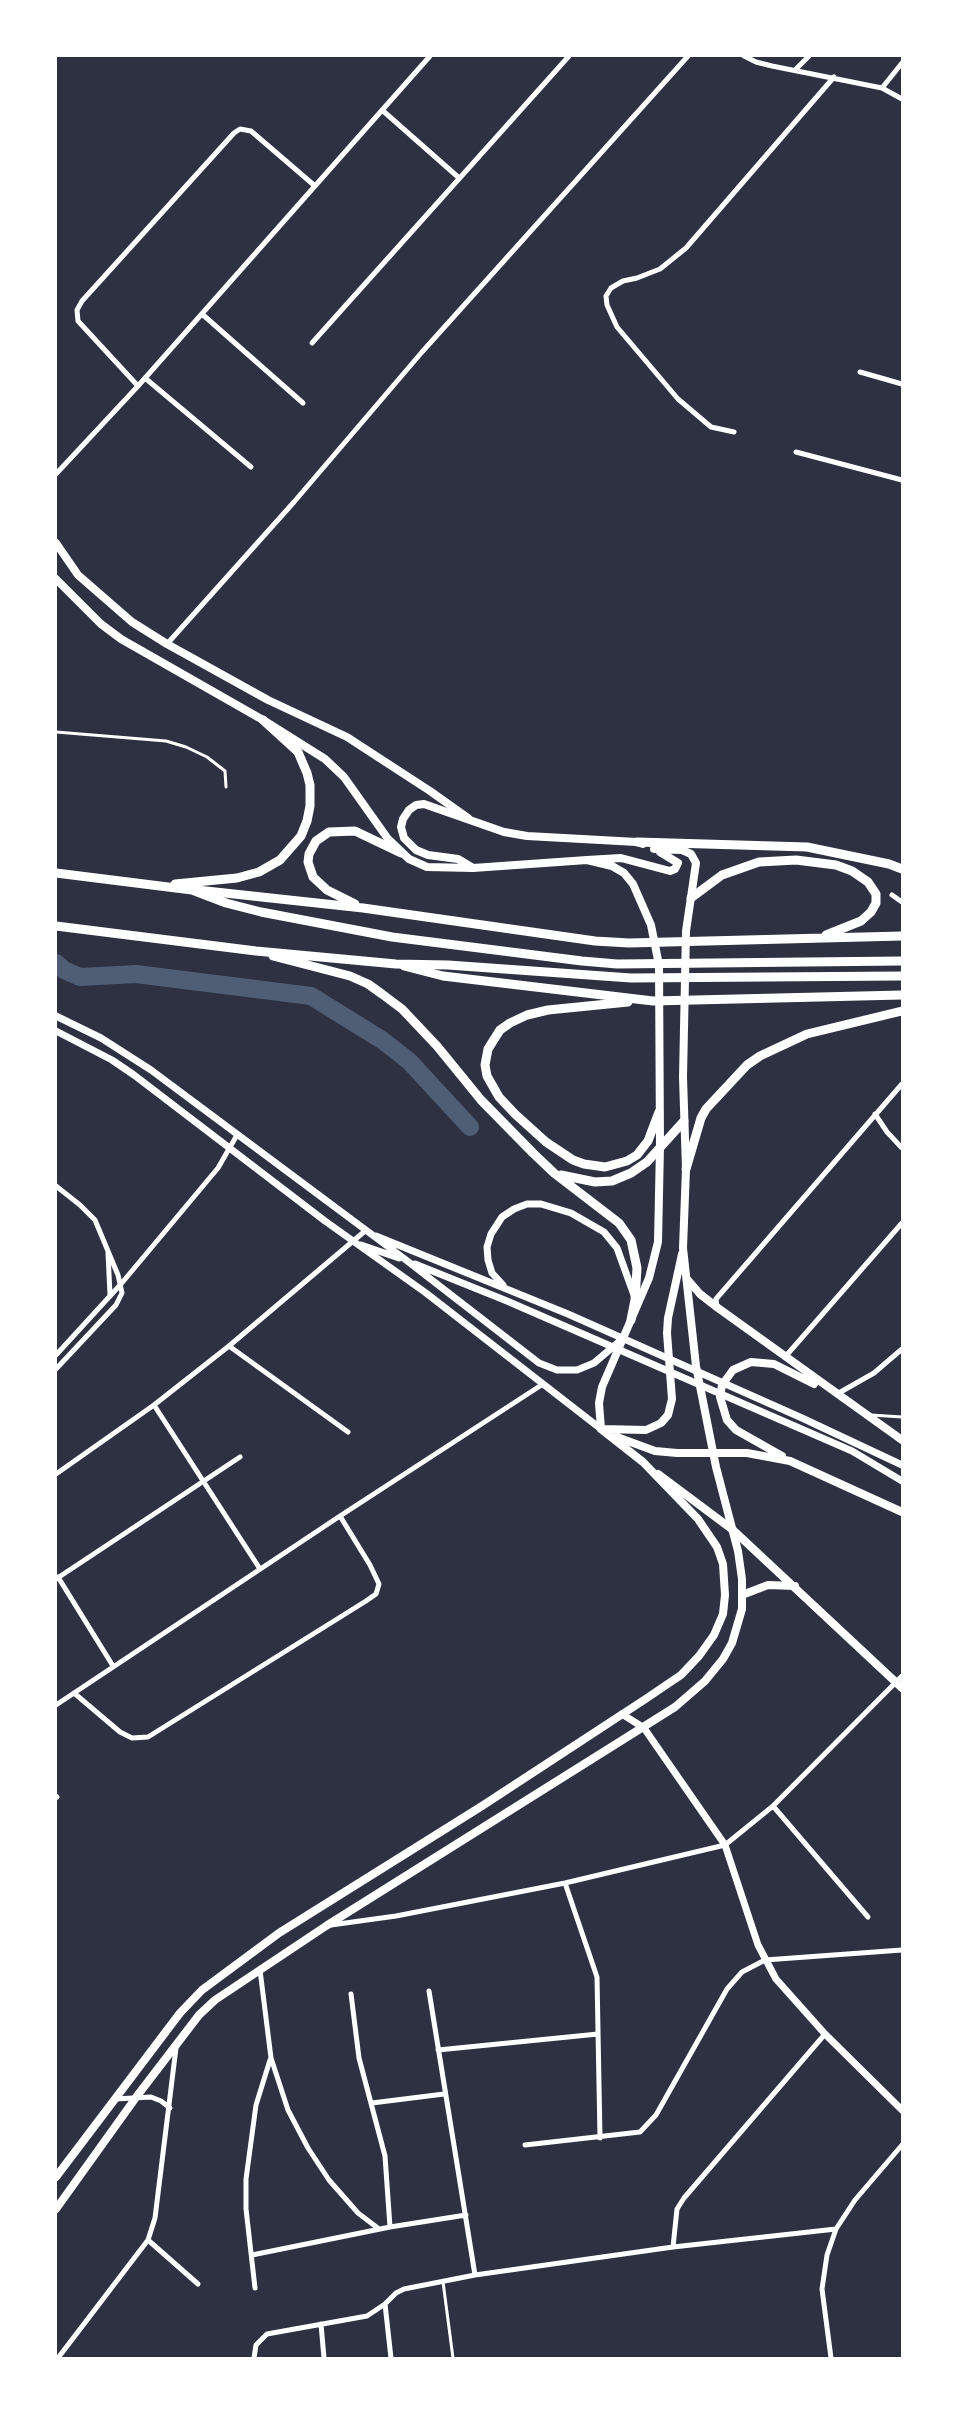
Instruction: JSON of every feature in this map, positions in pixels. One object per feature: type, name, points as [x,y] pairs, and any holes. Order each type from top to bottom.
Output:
[{"type":"highway","points":[[156,885],[249,875],[280,860],[301,836],[310,806],[307,773],[298,752],[263,720]]},
{"type":"highway","points":[[363,908],[327,890],[313,877],[308,862],[314,844],[329,832],[351,830],[367,835],[401,854]]},
{"type":"highway","points":[[637,842],[807,846],[903,867]]},
{"type":"highway","points":[[690,902],[722,875],[766,861],[806,861],[846,868],[871,886],[876,897],[875,905],[857,924],[817,938]]},
{"type":"highway","points":[[56,873],[363,908],[595,941],[629,943],[903,936]]},
{"type":"highway","points":[[192,890],[226,903],[261,912],[392,937],[605,963],[903,961]]},
{"type":"highway","points":[[56,926],[256,951],[396,964],[448,965],[632,978],[903,976]]},
{"type":"highway","points":[[256,951],[350,976],[368,984],[402,1009],[437,1046],[481,1100],[554,1173],[607,1211],[626,1232],[631,1240],[638,1269],[631,1320]]},
{"type":"highway","points":[[396,964],[442,976],[647,1000]]},
{"type":"highway","points":[[659,1112],[648,1141],[637,1155],[627,1161],[605,1167],[573,1160],[546,1142],[505,1105],[492,1087],[485,1065],[488,1049],[500,1030],[527,1015],[548,1011],[647,1000],[903,995]]},
{"type":"highway","points":[[686,1169],[699,1124],[706,1109],[726,1086],[760,1056],[807,1034],[903,1011]]},
{"type":"highway","points":[[554,1173],[595,1182],[612,1181],[631,1173],[647,1162],[684,1121]]},
{"type":"main road","points":[[56,543],[71,567],[108,603],[132,622],[268,700],[347,737],[430,790],[471,820]]},
{"type":"main road","points":[[56,579],[101,624],[121,639],[315,751],[341,773],[384,835],[401,854],[423,866],[473,868],[587,861],[613,857],[634,860],[670,871],[678,867],[678,863],[637,842],[527,836],[489,828],[432,805],[420,804],[406,814],[401,827],[404,838],[416,850],[428,855],[458,859],[473,868]]},
{"type":"main road","points":[[56,2210],[136,2096],[199,2014],[215,2000],[326,1926],[675,1707],[705,1681],[723,1659],[739,1623],[742,1579],[696,1366],[683,1248],[686,1169],[683,1077],[686,931],[696,870],[695,859],[682,850],[654,849]]},
{"type":"main road","points":[[587,861],[612,866],[624,873],[636,888],[651,925],[658,957],[660,1146],[656,1254],[602,1387],[599,1403],[601,1429],[733,1530],[901,1682]]},
{"type":"main road","points":[[601,1429],[646,1430],[654,1428],[668,1415],[672,1399],[668,1318],[683,1248]]},
{"type":"main road","points":[[687,1278],[700,1294],[784,1358],[903,1440]]},
{"type":"main road","points":[[836,1394],[774,1364],[751,1362],[741,1365],[728,1376],[722,1385],[720,1397],[727,1420],[736,1430],[790,1461],[903,1512]]},
{"type":"main road","points":[[601,1429],[632,1444],[656,1451],[747,1453],[790,1461]]},
{"type":"main road","points":[[56,2177],[113,2099],[187,2005],[202,1990],[279,1933],[482,1806],[681,1675],[694,1663],[714,1635],[723,1614],[725,1595],[723,1564],[708,1532],[643,1462]]},
{"type":"main road","points":[[742,1595],[768,1585],[795,1586]]},
{"type":"street","points":[[56,474],[138,386],[430,56]]},
{"type":"street","points":[[312,344],[458,177],[569,56]]},
{"type":"street","points":[[167,644],[294,502],[422,352],[688,56]]},
{"type":"street","points":[[744,56],[756,62],[882,88],[903,99]]},
{"type":"street","points":[[795,70],[809,56]]},
{"type":"street","points":[[882,88],[903,63]]},
{"type":"street","points":[[734,432],[711,427],[678,399],[617,327],[607,305],[606,296],[611,288],[623,281],[660,269],[686,248],[834,77]]},
{"type":"street","points":[[382,110],[458,177]]},
{"type":"street","points":[[138,386],[78,321],[79,306],[89,293],[240,129],[251,131],[315,186]]},
{"type":"street","points":[[202,314],[303,403]]},
{"type":"street","points":[[860,372],[903,384]]},
{"type":"street","points":[[145,378],[251,466]]},
{"type":"street","points":[[796,452],[903,480]]},
{"type":"street","points":[[892,895],[903,902]]},
{"type":"street","points":[[56,1016],[125,1052],[406,1260],[529,1357],[548,1368],[565,1370],[585,1367],[622,1340]]},
{"type":"street","points":[[56,1032],[112,1060],[134,1074],[352,1242],[426,1293],[601,1429]]},
{"type":"street","points":[[718,1308],[716,1299],[903,1084]]},
{"type":"street","points":[[875,1114],[887,1132],[903,1148]]},
{"type":"street","points":[[56,1355],[121,1284],[218,1168],[237,1135]]},
{"type":"street","points":[[56,1186],[92,1215],[121,1284],[122,1293],[119,1300],[56,1369]]},
{"type":"street","points":[[511,1290],[496,1278],[490,1267],[487,1254],[489,1241],[498,1223],[508,1213],[520,1206],[534,1204],[571,1213],[604,1232],[617,1248],[635,1300]]},
{"type":"street","points":[[784,1358],[903,1222]]},
{"type":"street","points":[[56,1474],[154,1405],[230,1346],[365,1231]]},
{"type":"street","points":[[365,1231],[511,1290],[802,1418],[903,1466]]},
{"type":"street","points":[[352,1242],[406,1260],[507,1301],[852,1451],[903,1481]]},
{"type":"street","points":[[107,1248],[110,1296]]},
{"type":"street","points":[[230,1346],[348,1432]]},
{"type":"street","points":[[836,1394],[874,1372],[903,1349]]},
{"type":"street","points":[[56,1705],[543,1384]]},
{"type":"street","points":[[154,1405],[260,1569]]},
{"type":"street","points":[[112,1666],[57,1578],[240,1457]]},
{"type":"street","points":[[74,1693],[120,1732],[140,1740],[366,1601],[376,1594],[379,1584],[340,1516]]},
{"type":"street","points":[[326,1926],[396,1916],[565,1883],[725,1845],[773,1806],[901,1682]]},
{"type":"street","points":[[622,1714],[644,1728],[725,1845],[758,1945],[776,1978],[825,2034],[903,2110]]},
{"type":"street","points":[[773,1806],[868,1917]]},
{"type":"street","points":[[565,1883],[597,1977],[600,2138]]},
{"type":"street","points":[[525,2145],[636,2133],[647,2126],[656,2115],[727,1989],[742,1972],[765,1960],[903,1950]]},
{"type":"street","points":[[260,1970],[271,2058],[288,2110],[308,2148],[343,2197],[379,2229]]},
{"type":"street","points":[[429,1991],[475,2275]]},
{"type":"street","points":[[351,1994],[359,2058],[385,2156],[390,2227]]},
{"type":"street","points":[[438,2050],[598,2034]]},
{"type":"street","points":[[673,2247],[677,2209],[684,2198],[825,2034]]},
{"type":"street","points":[[58,2358],[148,2240],[155,2218],[170,2109],[176,2044]]},
{"type":"street","points":[[255,2288],[246,2209],[246,2179],[256,2105],[271,2058]]},
{"type":"street","points":[[372,2103],[444,2094]]},
{"type":"street","points":[[113,2099],[136,2096],[157,2099],[170,2109]]},
{"type":"street","points":[[831,2358],[822,2289],[825,2263],[836,2229],[855,2200],[903,2145]]},
{"type":"street","points":[[252,2255],[379,2229],[466,2215]]},
{"type":"street","points":[[254,2358],[256,2345],[267,2334],[368,2316],[404,2289],[475,2275],[673,2247],[836,2229]]},
{"type":"street","points":[[148,2240],[198,2284]]},
{"type":"street","points":[[385,2304],[391,2358]]},
{"type":"street","points":[[321,2324],[324,2358]]},
{"type":"lane","points":[[56,732],[166,741],[186,747],[222,768],[226,773],[226,787]]},
{"type":"lane","points":[[866,1414],[903,1417]]},
{"type":"lane","points":[[443,2282],[453,2358]]},
{"type":"waterway","points":[[56,963],[64,970],[80,977],[136,974],[311,996],[382,1040],[409,1061],[470,1127]]}]
